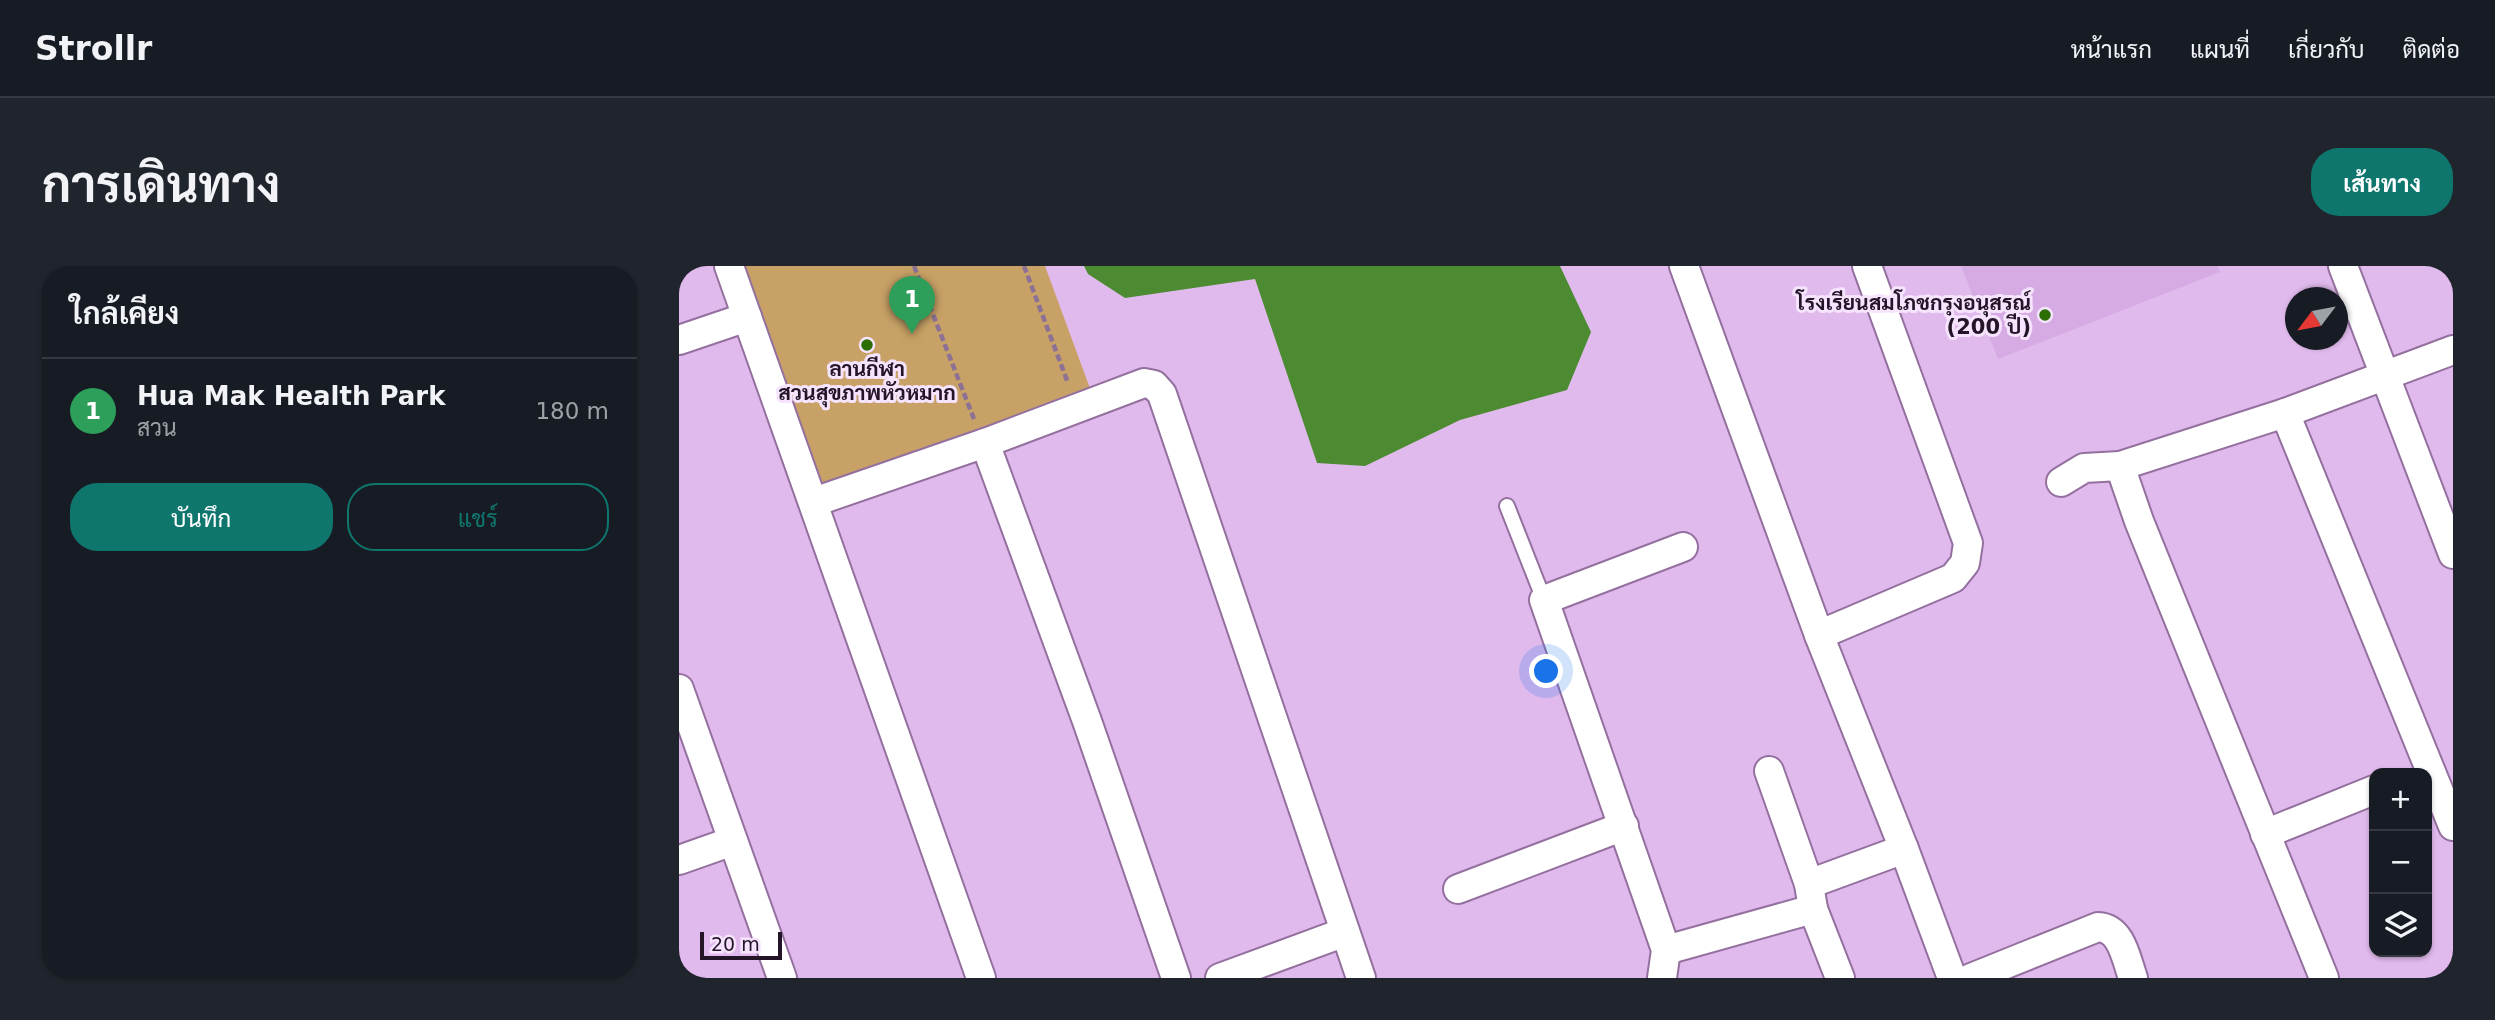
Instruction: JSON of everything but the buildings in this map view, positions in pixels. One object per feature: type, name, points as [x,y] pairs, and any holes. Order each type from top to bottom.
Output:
[{"type":"street","points":[[729,266],[981,978]]},
{"type":"street","points":[[1684,266],[1819,635],[1952,978]]},
{"type":"street","points":[[1819,635],[1953,578],[1965,563],[1968,543],[1867,266]]},
{"type":"street","points":[[2343,266],[2453,554]]},
{"type":"street","points":[[679,340],[747,317]]},
{"type":"street","points":[[2061,482],[2084,468],[2120,466],[2285,413],[2453,350]]},
{"type":"street","points":[[814,502],[980,433],[1144,383],[1154,385],[1162,394],[1361,978]]},
{"type":"street","points":[[2285,413],[2422,768]]},
{"type":"street","points":[[980,433],[1083,708],[1177,978]]},
{"type":"street","points":[[2120,466],[2139,521],[2324,978]]},
{"type":"street","points":[[1662,978],[1666,950],[1543,600],[1683,547]]},
{"type":"street","points":[[679,689],[782,978]]},
{"type":"street","points":[[1769,771],[1840,978]]},
{"type":"street","points":[[2432,788],[2453,826]]},
{"type":"street","points":[[2265,834],[2369,792]]},
{"type":"street","points":[[1458,889],[1624,826]]},
{"type":"street","points":[[679,860],[733,841]]},
{"type":"street","points":[[1666,950],[1811,896],[1904,849]]},
{"type":"street","points":[[1971,978],[2098,928],[2108,928],[2114,933],[2133,978]]},
{"type":"street","points":[[1220,978],[1345,932]]},
{"type":"lane","points":[[1507,506],[1543,600]]},
{"type":"path","points":[[914,266],[980,433]]},
{"type":"path","points":[[1024,266],[1071,391]]},
{"type":"shaded area","points":[[730,266],[1045,266],[1095,402],[812,497]]},
{"type":"shaded area","points":[[1084,266],[1560,266],[1591,332],[1567,390],[1460,420],[1365,466],[1317,463],[1255,279],[1125,298],[1088,274]]},
{"type":"shaded area","name":"โรงเรียนสมโภชกรุงอนุสรณ์ (200 ปี)","points":[[1961,266],[2218,266],[2220,272],[1998,359]]},
{"type":"place","name":"โรงเรียนสมโภชกรุงอนุสรณ์ (200 ปี)","points":[[2045,315]]},
{"type":"place","name":"Hua Mak Health Park","points":[[912,334]]},
{"type":"place","name":"ลานกีฬา สวนสุขภาพหัวหมาก","points":[[867,345]]}]
